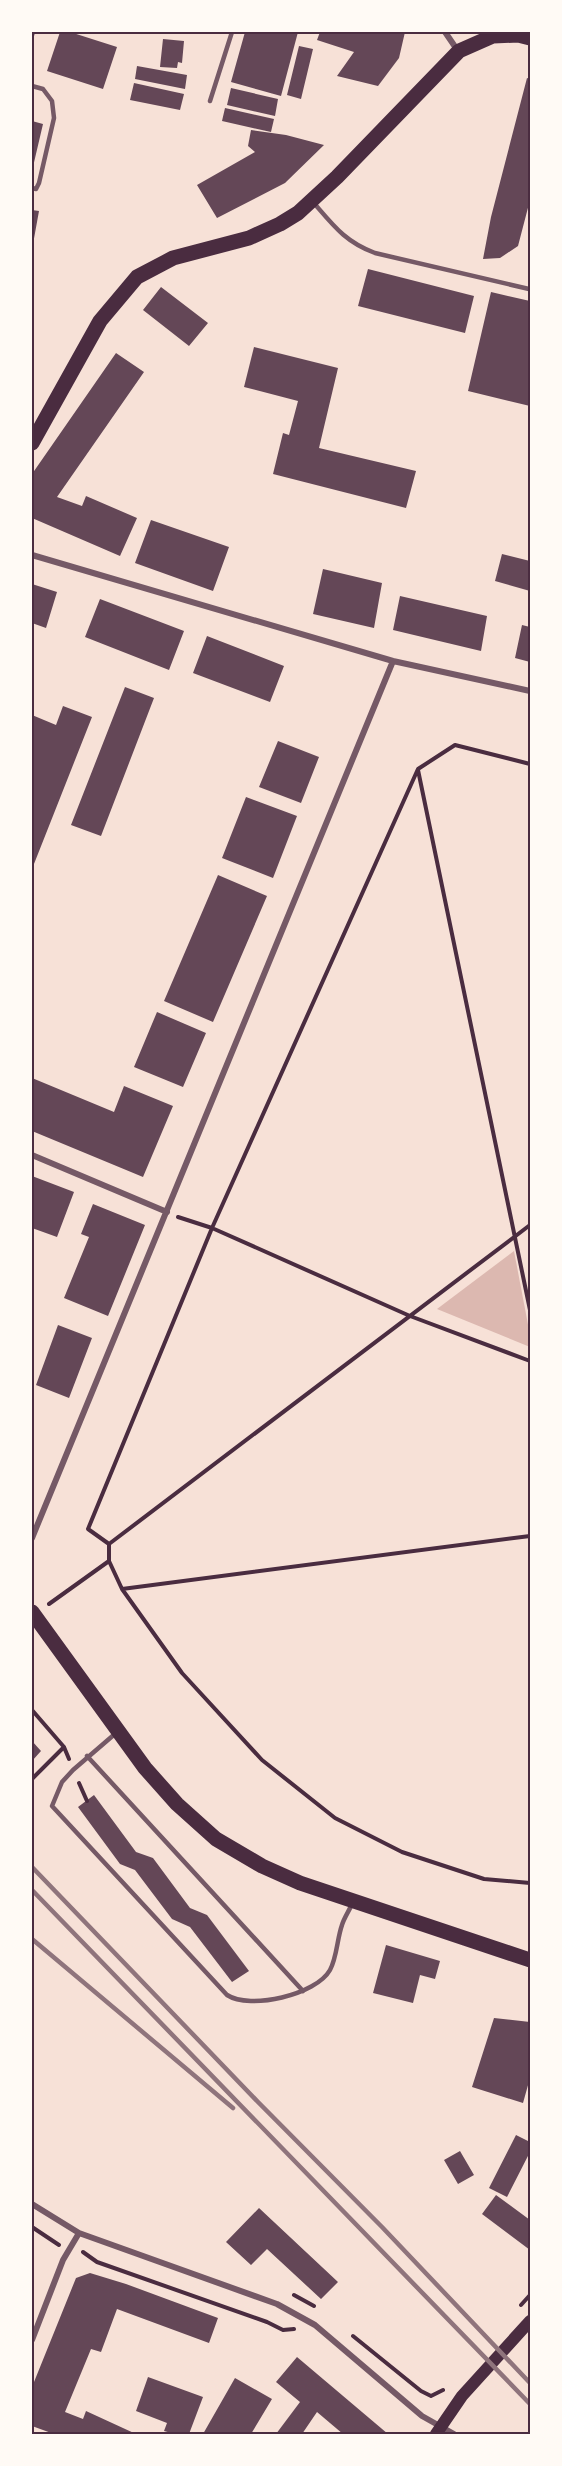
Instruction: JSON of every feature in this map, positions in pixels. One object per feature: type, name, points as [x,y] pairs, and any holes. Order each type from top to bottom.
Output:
[{"type":"main road","points":[[32,443],[100,321],[111,305],[137,277],[173,258],[266,231],[298,213],[459,51],[493,36],[518,35],[531,38]]},
{"type":"main road","points":[[32,1613],[118,1732],[177,1804],[216,1839],[262,1866],[353,1901],[531,1960]]},
{"type":"main road","points":[[439,2431],[462,2396],[530,2324]]},
{"type":"street","points":[[445,32],[459,51]]},
{"type":"street","points":[[32,555],[393,660],[531,692]]},
{"type":"street","points":[[32,1538],[393,660]]},
{"type":"street","points":[[32,1155],[167,1212]]},
{"type":"street","points":[[32,2204],[79,2233],[277,2304],[315,2325],[439,2431],[454,2434]]},
{"type":"street","points":[[32,2340],[70,2248],[79,2233]]},
{"type":"lane","points":[[210,101],[232,32]]},
{"type":"lane","points":[[32,86],[43,89],[52,102],[54,118],[39,183],[36,189],[32,188]]},
{"type":"lane","points":[[312,201],[343,236],[358,247],[529,289]]},
{"type":"lane","points":[[118,1732],[87,1756],[62,1782],[52,1806],[220,1989],[234,1999],[252,2002],[303,1991],[324,1978],[330,1971],[342,1925],[353,1901]]},
{"type":"lane","points":[[87,1756],[303,1991]]},
{"type":"path","points":[[531,764],[455,746],[418,769],[212,1228],[88,1529],[109,1545],[110,1561],[122,1589],[182,1673],[262,1760],[335,1818],[402,1852],[483,1879],[531,1883]]},
{"type":"path","points":[[418,769],[531,1310]]},
{"type":"path","points":[[167,1212],[212,1228],[410,1316],[531,1361]]},
{"type":"path","points":[[109,1545],[531,1225]]},
{"type":"path","points":[[122,1589],[531,1536]]},
{"type":"path","points":[[32,1613],[110,1561]]},
{"type":"path","points":[[32,1710],[64,1747],[87,1801]]},
{"type":"path","points":[[32,1779],[64,1747]]},
{"type":"path","points":[[32,2220],[42,2226]]},
{"type":"path","points":[[32,2228],[97,2262],[267,2322],[283,2330],[315,2325]]},
{"type":"shaded area","points":[[514,1251],[530,1335],[530,1347],[437,1309]]},
{"type":"building","points":[[60,32],[70,32],[117,47],[103,89],[47,71]]},
{"type":"building","points":[[245,32],[298,32],[281,96],[231,82]]},
{"type":"building","points":[[320,32],[405,32],[399,58],[378,86],[337,76],[354,52],[317,40]]},
{"type":"building","points":[[163,39],[184,41],[182,63],[178,62],[177,68],[160,67]]},
{"type":"building","points":[[299,46],[313,49],[301,99],[287,95]]},
{"type":"building","points":[[137,66],[187,75],[185,89],[135,79]]},
{"type":"building","points":[[527,78],[530,79],[530,200],[518,246],[500,258],[483,259],[491,217]]},
{"type":"building","points":[[134,83],[184,94],[180,110],[130,100]]},
{"type":"building","points":[[231,88],[278,99],[275,116],[227,105]]},
{"type":"building","points":[[225,108],[274,119],[271,132],[222,121]]},
{"type":"building","points":[[32,121],[43,124],[32,171]]},
{"type":"building","points":[[251,130],[286,135],[324,145],[285,183],[217,218],[197,185],[255,152],[248,146]]},
{"type":"building","points":[[32,210],[39,211],[33,244],[32,244]]},
{"type":"building","points":[[368,269],[474,296],[465,333],[358,306]]},
{"type":"building","points":[[161,287],[208,323],[189,346],[143,310]]},
{"type":"building","points":[[491,292],[530,301],[530,406],[468,391]]},
{"type":"building","points":[[254,347],[338,368],[319,448],[416,471],[406,508],[273,474],[283,433],[289,435],[298,401],[244,387]]},
{"type":"building","points":[[116,353],[144,372],[57,497],[82,506],[86,496],[137,518],[120,556],[32,518],[32,474]]},
{"type":"building","points":[[151,520],[229,547],[213,591],[135,563]]},
{"type":"building","points":[[502,554],[530,561],[530,591],[495,581]]},
{"type":"building","points":[[323,569],[382,583],[374,628],[313,614]]},
{"type":"building","points":[[32,584],[57,592],[46,628],[32,623]]},
{"type":"building","points":[[400,596],[487,616],[481,651],[393,630]]},
{"type":"building","points":[[100,599],[184,631],[169,670],[85,637]]},
{"type":"building","points":[[522,625],[530,627],[530,662],[515,658]]},
{"type":"building","points":[[207,636],[284,666],[270,702],[193,673]]},
{"type":"building","points":[[125,687],[154,698],[101,836],[71,825]]},
{"type":"building","points":[[63,706],[92,717],[32,869],[32,715],[56,725]]},
{"type":"building","points":[[278,741],[319,757],[301,803],[259,787]]},
{"type":"building","points":[[246,797],[297,816],[273,878],[222,858]]},
{"type":"building","points":[[218,875],[267,896],[213,1022],[164,1001]]},
{"type":"building","points":[[157,1012],[206,1033],[183,1087],[134,1067]]},
{"type":"building","points":[[32,1078],[114,1112],[124,1086],[173,1106],[143,1177],[32,1131]]},
{"type":"building","points":[[32,1176],[74,1192],[57,1237],[32,1228]]},
{"type":"building","points":[[93,1204],[145,1225],[108,1316],[64,1298],[89,1237],[81,1234]]},
{"type":"building","points":[[58,1325],[92,1338],[69,1398],[36,1385]]},
{"type":"building","points":[[32,1741],[41,1751],[32,1761]]},
{"type":"building","points":[[94,1795],[136,1852],[153,1858],[190,1908],[207,1915],[249,1971],[232,1982],[190,1927],[172,1919],[135,1870],[120,1864],[78,1807]]},
{"type":"building","points":[[386,1945],[440,1961],[435,1979],[420,1975],[413,2003],[373,1993]]},
{"type":"building","points":[[494,2018],[530,2022],[530,2078],[523,2103],[472,2087]]},
{"type":"building","points":[[516,2135],[530,2142],[530,2152],[507,2197],[489,2188]]},
{"type":"building","points":[[460,2151],[474,2175],[458,2184],[444,2160]]},
{"type":"building","points":[[496,2195],[530,2220],[530,2250],[482,2214]]},
{"type":"building","points":[[259,2208],[338,2282],[321,2299],[267,2249],[251,2265],[226,2242]]},
{"type":"building","points":[[90,2273],[218,2318],[209,2343],[117,2309],[101,2352],[91,2349],[65,2412],[83,2419],[86,2411],[136,2434],[54,2434],[32,2426],[32,2387],[76,2278]]},
{"type":"building","points":[[297,2357],[388,2434],[343,2434],[317,2412],[302,2434],[276,2434],[300,2402],[276,2382]]},
{"type":"building","points":[[148,2377],[203,2397],[189,2434],[164,2431],[167,2423],[136,2411]]},
{"type":"building","points":[[235,2378],[272,2399],[251,2434],[203,2434]]},
{"type":"railway","points":[[32,1867],[382,2227],[530,2383]]},
{"type":"railway","points":[[32,1890],[530,2404]]},
{"type":"railway","points":[[32,1939],[233,2108]]}]
